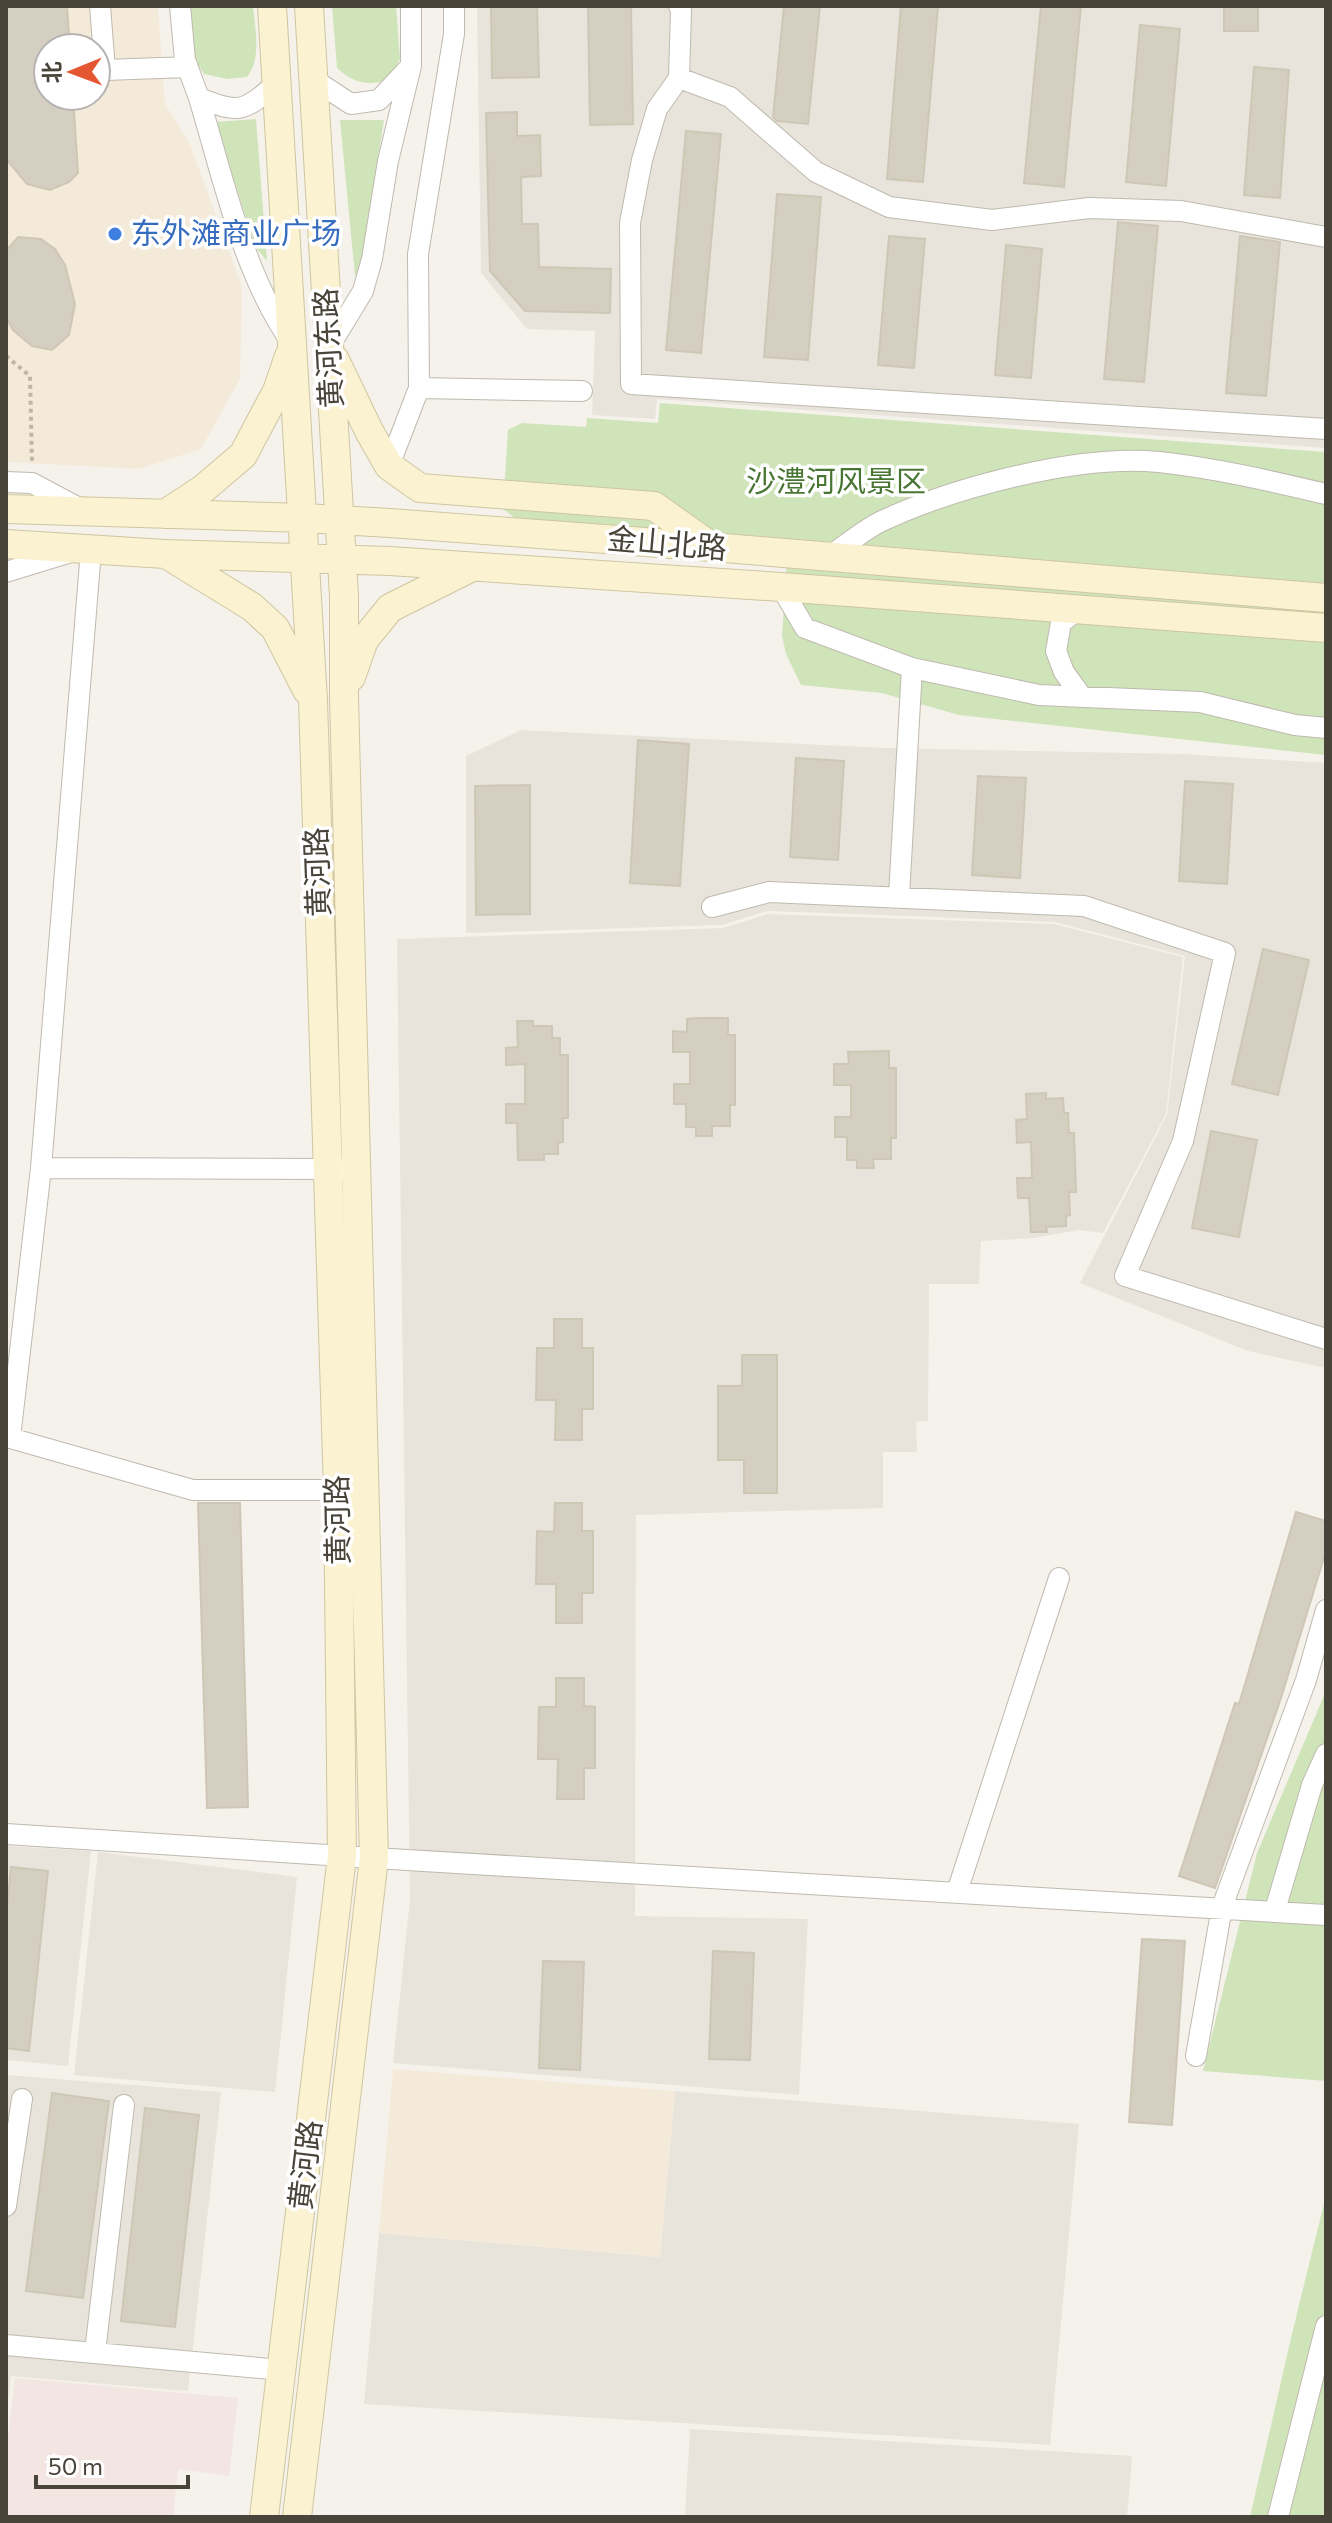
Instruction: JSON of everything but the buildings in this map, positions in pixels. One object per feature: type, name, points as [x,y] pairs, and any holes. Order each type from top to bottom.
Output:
[{"type":"main road","name":"黄河东路","points":[[272,6],[304,518]]},
{"type":"main road","name":"黄河东路","points":[[310,19],[338,520]]},
{"type":"main road","points":[[165,514],[203,489],[243,455],[277,391],[293,344]]},
{"type":"main road","points":[[329,347],[389,466],[420,488],[654,506],[712,547]]},
{"type":"main road","name":"金山北路","points":[[6,509],[338,520],[712,547],[1326,598]]},
{"type":"main road","name":"黄河路","points":[[297,2517],[374,1858],[342,1169],[304,518]]},
{"type":"main road","name":"黄河路","points":[[264,2517],[342,1856],[338,1490],[344,697],[342,559],[338,520]]},
{"type":"main road","name":"金山北路","points":[[6,544],[165,554],[342,559],[781,587],[1326,628]]},
{"type":"main road","points":[[165,554],[252,607],[275,628],[313,700]]},
{"type":"main road","points":[[344,697],[364,640],[390,608],[471,568]]},
{"type":"street","points":[[100,6],[105,70],[188,67]]},
{"type":"street","points":[[180,6],[185,60],[257,280],[276,321],[293,344]]},
{"type":"street","points":[[329,347],[363,291],[372,259],[388,161],[411,66],[411,6]]},
{"type":"street","points":[[389,466],[419,388],[418,254],[454,34],[454,6]]},
{"type":"street","points":[[679,6],[679,78],[657,109],[642,160],[630,223],[631,384],[1326,429]]},
{"type":"street","points":[[313,79],[351,104],[379,100],[411,66]]},
{"type":"street","points":[[679,78],[730,97],[816,172],[889,207],[992,220],[1089,208],[1181,211],[1326,237]]},
{"type":"street","points":[[199,98],[229,110],[252,104],[277,83]]},
{"type":"street","points":[[419,388],[582,391]]},
{"type":"street","points":[[827,558],[880,522],[943,497],[1026,474],[1106,461],[1158,462],[1326,494]]},
{"type":"street","points":[[6,482],[32,483],[84,511]]},
{"type":"street","points":[[6,572],[85,549],[41,1168],[9,1416],[10,1438],[193,1490],[338,1490]]},
{"type":"street","points":[[781,587],[805,628],[912,668],[1039,695],[1200,702],[1295,725],[1326,728]]},
{"type":"street","points":[[1077,610],[1061,623],[1056,651],[1064,672],[1082,697]]},
{"type":"street","points":[[899,896],[912,668]]},
{"type":"street","points":[[712,907],[769,892],[1084,906],[1225,953],[1183,1141],[1125,1276],[1326,1339]]},
{"type":"street","points":[[41,1168],[342,1169]]},
{"type":"street","points":[[957,1892],[1059,1578]]},
{"type":"street","points":[[1196,2056],[1222,1907],[1306,1680],[1326,1610]]},
{"type":"street","points":[[1275,1910],[1312,1785],[1326,1754]]},
{"type":"street","points":[[6,1834],[1326,1915]]},
{"type":"street","points":[[6,2206],[22,2099]]},
{"type":"street","points":[[95,2352],[124,2105]]},
{"type":"street","points":[[1278,2517],[1326,2326]]},
{"type":"street","points":[[6,2345],[282,2370]]},
{"type":"path","points":[[6,356],[30,376],[32,483]]},
{"type":"shaded area","name":"东外滩商业广场","points":[[6,6],[158,6],[165,104],[190,144],[242,287],[240,379],[201,449],[139,469],[6,462]]},
{"type":"shaded area","points":[[477,6],[1326,6],[1326,448],[657,399],[655,419],[592,415],[595,331],[527,329],[481,273]]},
{"type":"shaded area","points":[[521,730],[885,748],[1182,754],[1326,763],[1326,1368],[1248,1351],[1080,1283],[1167,1115],[1185,956],[1055,922],[767,911],[722,925],[466,933],[466,756]]},
{"type":"shaded area","points":[[768,914],[1054,924],[1183,957],[1166,1114],[1103,1233],[1078,1230],[1034,1238],[981,1241],[979,1284],[929,1284],[928,1421],[916,1422],[917,1452],[883,1452],[883,1508],[636,1515],[635,1916],[808,1919],[799,2095],[393,2063],[410,1899],[397,939],[723,928]]},
{"type":"shaded area","points":[[6,1846],[91,1851],[68,2066],[6,2060]]},
{"type":"shaded area","points":[[98,1852],[297,1877],[275,2092],[74,2075]]},
{"type":"shaded area","points":[[393,2069],[675,2091],[660,2257],[379,2233]]},
{"type":"shaded area","points":[[6,2075],[221,2092],[188,2391],[11,2376],[6,2418]]},
{"type":"shaded area","points":[[675,2091],[1079,2124],[1050,2445],[364,2404],[379,2233],[660,2257]]},
{"type":"shaded area","points":[[15,2378],[238,2398],[229,2476],[178,2469],[173,2517],[6,2517],[6,2454]]},
{"type":"shaded area","points":[[690,2429],[1132,2456],[1127,2517],[685,2517]]},
{"type":"green space","points":[[189,6],[253,6],[256,52],[247,77],[227,79],[204,74],[193,58]]},
{"type":"green space","points":[[332,6],[396,6],[400,59],[389,80],[361,82],[337,68]]},
{"type":"green space","points":[[256,119],[267,261],[256,248],[215,122]]},
{"type":"green space","points":[[340,120],[384,120],[361,266],[355,276]]},
{"type":"green space","name":"沙澧河风景区","points":[[660,403],[1326,452],[1326,755],[959,715],[882,693],[801,685],[786,654],[782,636],[788,544],[520,522],[503,509],[508,430],[522,423],[586,427],[587,418],[658,423]]},
{"type":"green space","points":[[1326,1691],[1326,2081],[1203,2071],[1257,1853]]},
{"type":"green space","points":[[1326,2195],[1326,2517],[1250,2517],[1291,2338]]},
{"type":"place","name":"东外滩商业广场","points":[[115,234]]}]
